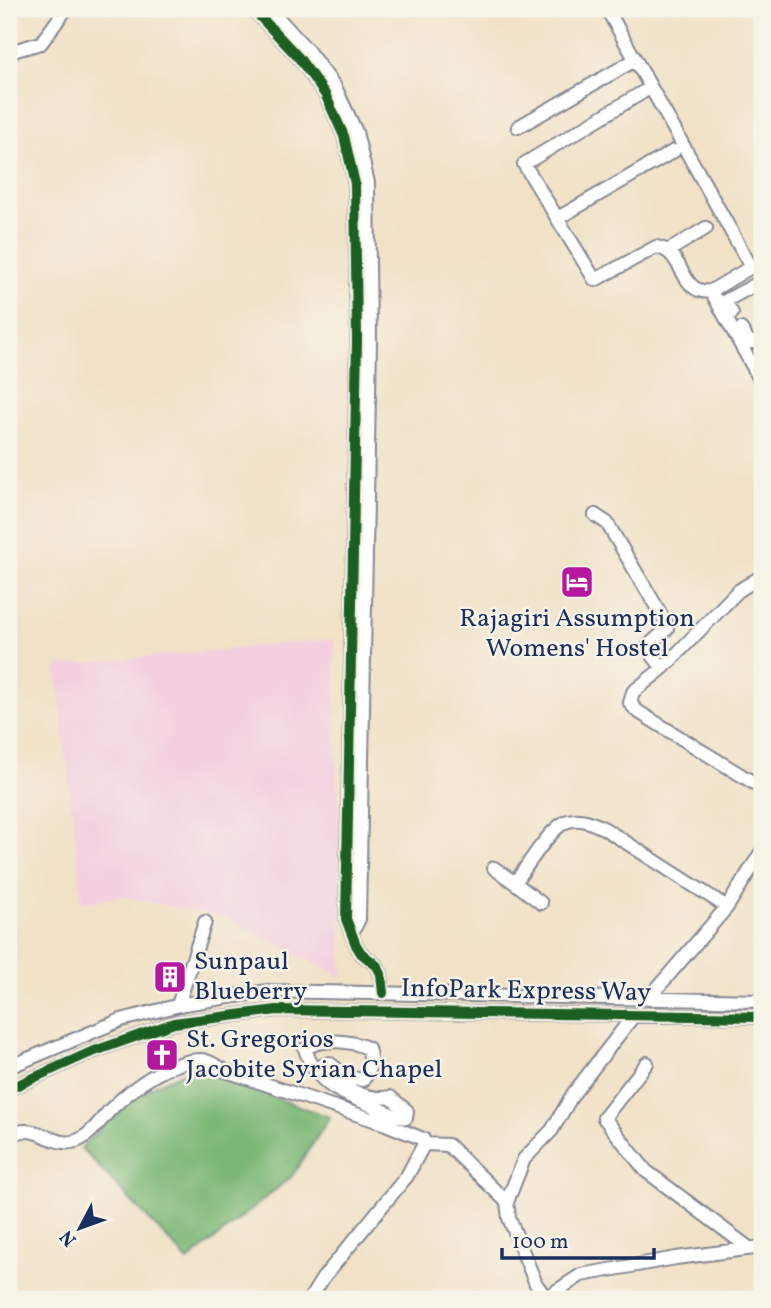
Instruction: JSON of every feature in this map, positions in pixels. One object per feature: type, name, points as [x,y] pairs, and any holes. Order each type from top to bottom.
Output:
[{"type":"street","points":[[9,52],[41,43],[66,9]]},
{"type":"street","points":[[253,9],[299,58],[325,94],[344,136],[355,184],[358,340],[346,919],[361,953],[377,966],[381,974],[383,993]]},
{"type":"street","points":[[270,9],[308,51],[335,87],[356,132],[368,183],[370,341],[359,919],[353,931]]},
{"type":"street","points":[[607,9],[751,267],[711,292],[701,293],[691,287],[668,251],[656,247],[595,280],[524,164],[643,92]]},
{"type":"street","points":[[518,127],[635,60]]},
{"type":"street","points":[[558,218],[674,151]]},
{"type":"street","points":[[668,251],[706,228]]},
{"type":"street","points":[[722,302],[762,281]]},
{"type":"street","points":[[711,292],[722,302],[749,342],[762,339]]},
{"type":"street","points":[[722,302],[758,365],[762,383]]},
{"type":"street","points":[[595,515],[607,523],[666,623],[667,629],[648,646],[663,668]]},
{"type":"street","points":[[762,576],[738,591],[663,668],[633,692],[630,703],[636,711],[762,788]]},
{"type":"street","points":[[515,883],[554,832],[562,824],[577,820],[605,828],[727,908]]},
{"type":"street","points":[[648,999],[727,908],[762,851]]},
{"type":"street","points":[[494,867],[541,903]]},
{"type":"street","points":[[178,1005],[205,922]]},
{"type":"street","name":"InfoPark Express Way","points":[[9,1067],[121,1020],[178,1005],[268,991],[762,1001]]},
{"type":"street","name":"InfoPark Express Way","points":[[9,1089],[89,1053],[174,1023],[277,1010],[762,1017]]},
{"type":"street","points":[[634,1016],[573,1094],[552,1130],[524,1159],[507,1202],[509,1219],[536,1284],[546,1298],[582,1275],[676,1258],[756,1248]]},
{"type":"street","points":[[9,1136],[33,1131],[59,1142],[75,1142],[86,1135],[113,1106],[138,1087],[178,1064],[204,1060],[226,1072],[377,1115],[406,1118],[407,1111],[390,1097],[371,1099],[338,1084],[323,1072],[323,1065],[329,1063],[347,1077],[363,1080],[372,1059],[368,1048],[353,1042],[311,1044],[305,1049],[318,1077],[377,1115],[422,1139],[424,1144]]},
{"type":"street","points":[[648,1063],[604,1118],[646,1171],[756,1248]]},
{"type":"street","points":[[424,1144],[448,1145],[507,1202]]},
{"type":"street","points":[[310,1299],[323,1278],[407,1176],[424,1144]]},
{"type":"shaded area","points":[[334,639],[343,977],[225,918],[123,896],[82,903],[56,666]]},
{"type":"green space","points":[[195,1067],[330,1117],[292,1176],[188,1261],[81,1148],[118,1111],[155,1085]]},
{"type":"cycle path","points":[[253,9],[299,58],[325,94],[344,136],[355,184],[357,340],[346,919],[361,953],[377,966],[381,974],[383,993]]},
{"type":"cycle path","points":[[9,1089],[89,1053],[174,1023],[277,1010],[762,1017]]},
{"type":"place","name":"Rajagiri Assumption Womens' Hostel","points":[[577,582]]},
{"type":"place","name":"Sunpaul Blueberry","points":[[170,977]]},
{"type":"place","name":"St. Gregorios Jacobite Syrian Chapel","points":[[162,1055]]}]
